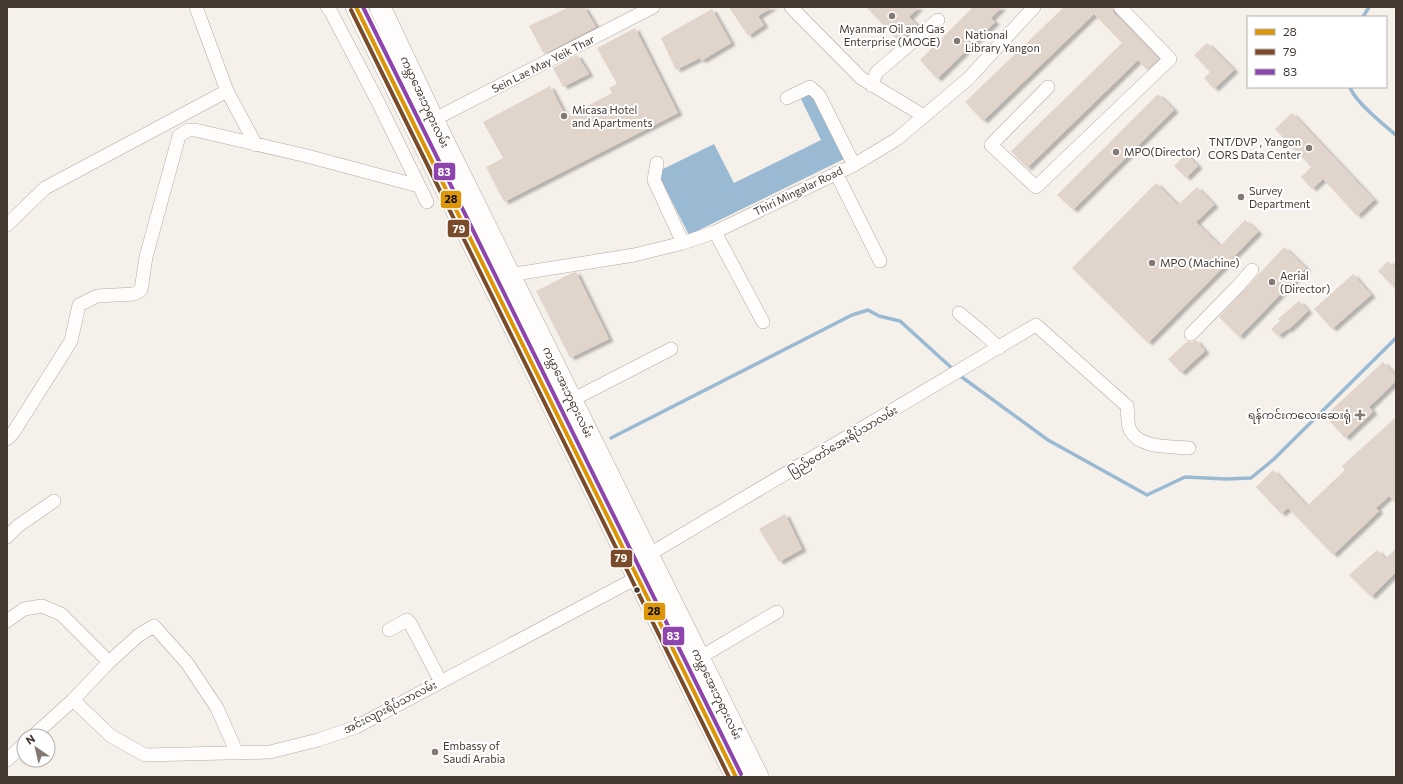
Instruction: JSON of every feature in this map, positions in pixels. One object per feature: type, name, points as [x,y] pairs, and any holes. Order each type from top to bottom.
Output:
[{"type":"main road","name":"ကမ္ဘာအေးဘုရားလမ်း","points":[[356,7],[510,274],[572,400],[643,566],[699,658],[736,777]]},
{"type":"main road","name":"ကမ္ဘာအေးဘုရားလမ်း","points":[[380,7],[424,124],[490,279],[643,566],[718,718],[758,777]]},
{"type":"street","points":[[196,7],[227,91],[256,145]]},
{"type":"street","points":[[327,7],[378,102],[427,202]]},
{"type":"street","name":"Sein Lae May Yeik Thar","points":[[424,124],[653,7]]},
{"type":"street","points":[[791,7],[861,78],[870,85],[924,116]]},
{"type":"street","name":"Thiri Mingalar Road","points":[[490,279],[510,274],[634,255],[683,243],[715,232],[854,165],[897,139],[969,78],[1034,7]]},
{"type":"street","points":[[1048,87],[991,145],[1036,187],[1170,59],[1120,7]]},
{"type":"street","points":[[870,85],[877,72],[938,20]]},
{"type":"street","points":[[787,98],[810,87],[819,94],[854,165]]},
{"type":"street","points":[[7,225],[45,188],[227,91]]},
{"type":"street","points":[[7,439],[13,433],[71,341],[80,305],[97,296],[134,294],[141,290],[146,257],[179,136],[188,130],[195,130],[307,156],[419,186]]},
{"type":"street","points":[[657,163],[654,180],[683,243]]},
{"type":"street","points":[[836,173],[880,261]]},
{"type":"street","points":[[715,232],[762,322]]},
{"type":"street","points":[[1191,334],[1252,270]]},
{"type":"street","points":[[959,313],[999,348]]},
{"type":"street","name":"ပြည်တော်အေးရိပ်သာလမ်း","points":[[643,566],[1036,325],[1127,406],[1129,429],[1136,439],[1148,445],[1189,448]]},
{"type":"street","points":[[572,400],[671,350]]},
{"type":"street","points":[[7,537],[18,526],[54,501]]},
{"type":"street","name":"အင်းလျားရိပ်သာလမ်း","points":[[73,700],[111,736],[145,755],[270,752],[318,740],[356,727],[441,682],[643,566]]},
{"type":"street","points":[[7,621],[24,609],[42,606],[61,614],[109,662]]},
{"type":"street","points":[[699,658],[777,612]]},
{"type":"street","points":[[389,630],[407,620],[410,623],[441,682]]},
{"type":"street","points":[[42,728],[73,700],[109,662],[139,635],[154,626],[187,663],[217,708],[237,753]]},
{"type":"street","points":[[7,760],[16,752]]},
{"type":"water","points":[[812,93],[844,159],[689,235],[657,172],[714,144],[734,183],[821,140],[801,99]]},
{"type":"building","points":[[569,7],[584,7],[596,27],[544,54],[529,26]]},
{"type":"building","points":[[729,7],[773,7],[758,16],[764,25],[748,36]]},
{"type":"building","name":"Myanmar Oil and Gas Enterprise (MOGE)","points":[[866,7],[919,7],[909,17],[917,25],[900,42]]},
{"type":"building","name":"National Library Yangon","points":[[973,7],[1002,7],[991,18],[995,22],[937,79],[920,60]]},
{"type":"building","points":[[1064,7],[1111,7],[1114,13],[1159,59],[1147,70],[1138,60],[1027,168],[1011,151],[1122,43],[1094,14],[983,121],[965,102]]},
{"type":"building","points":[[712,9],[731,43],[701,61],[700,58],[676,70],[661,38]]},
{"type":"building","points":[[635,28],[678,113],[504,202],[486,167],[503,158],[483,122],[550,86],[566,117],[612,93],[609,88],[617,84],[597,48]]},
{"type":"building","points":[[1207,43],[1234,70],[1214,89],[1204,78],[1210,72],[1194,55]]},
{"type":"building","points":[[577,55],[589,74],[563,87],[553,68]]},
{"type":"building","name":"MPO(Director)","points":[[1158,94],[1174,110],[1073,210],[1057,195]]},
{"type":"building","name":"TNT/DVP , Yangon CORS Data Center","points":[[1292,113],[1374,200],[1357,216],[1323,179],[1312,189],[1301,177],[1311,167],[1275,129]]},
{"type":"building","points":[[1186,154],[1198,166],[1186,178],[1174,166]]},
{"type":"building","name":"MPO (Machine)","points":[[1156,183],[1178,205],[1197,187],[1214,205],[1196,222],[1220,246],[1245,220],[1258,232],[1148,343],[1072,268]]},
{"type":"building","name":"Aerial (Director)","points":[[1284,247],[1306,268],[1239,337],[1219,317]]},
{"type":"building","points":[[1388,261],[1396,269],[1396,290],[1378,271]]},
{"type":"building","points":[[576,272],[609,339],[570,358],[536,291]]},
{"type":"building","points":[[1353,274],[1371,295],[1332,329],[1314,309]]},
{"type":"building","points":[[1299,301],[1308,311],[1288,330],[1287,329],[1278,336],[1271,329],[1280,321],[1278,319]]},
{"type":"building","points":[[1196,340],[1205,351],[1181,373],[1168,359],[1188,341],[1193,342]]},
{"type":"building","points":[[1383,362],[1396,376],[1396,381],[1369,407],[1373,412],[1345,438],[1325,416]]},
{"type":"building","points":[[1396,417],[1396,503],[1389,496],[1376,508],[1379,511],[1333,555],[1288,508],[1281,514],[1256,487],[1273,470],[1307,506],[1345,470],[1342,466]]},
{"type":"building","points":[[785,514],[802,549],[779,562],[759,529]]},
{"type":"building","points":[[1396,549],[1396,572],[1371,597],[1349,575],[1377,550],[1385,559]]},
{"type":"waterway","points":[[1364,16],[1369,7]]},
{"type":"waterway","points":[[1350,88],[1363,106],[1396,135]]},
{"type":"waterway","points":[[611,438],[852,315],[868,310],[879,316],[900,321],[955,371]]},
{"type":"waterway","points":[[959,375],[1048,440],[1147,495],[1185,477],[1226,479],[1251,478],[1274,459],[1396,338]]},
{"type":"transit line","name":"28","points":[[356,7],[736,777]]},
{"type":"transit line","name":"83","points":[[363,7],[741,774]]},
{"type":"transit line","name":"79","points":[[351,10],[729,777]]},
{"type":"place","name":"Myanmar Oil and Gas Enterprise (MOGE)","points":[[892,16]]},
{"type":"place","name":"National Library Yangon","points":[[957,41]]},
{"type":"place","name":"Micasa Hotel and Apartments","points":[[564,116]]},
{"type":"place","name":"TNT/DVP , Yangon CORS Data Center","points":[[1309,148]]},
{"type":"place","name":"MPO(Director)","points":[[1116,152]]},
{"type":"place","name":"Survey Department","points":[[1241,197]]},
{"type":"place","name":"MPO (Machine)","points":[[1152,263]]},
{"type":"place","name":"Aerial (Director)","points":[[1272,282]]},
{"type":"place","name":"ရန်ကင်းကလေးဆေးရုံ","points":[[1360,415]]},
{"type":"place","name":"Embassy of Saudi Arabia","points":[[435,752]]}]
